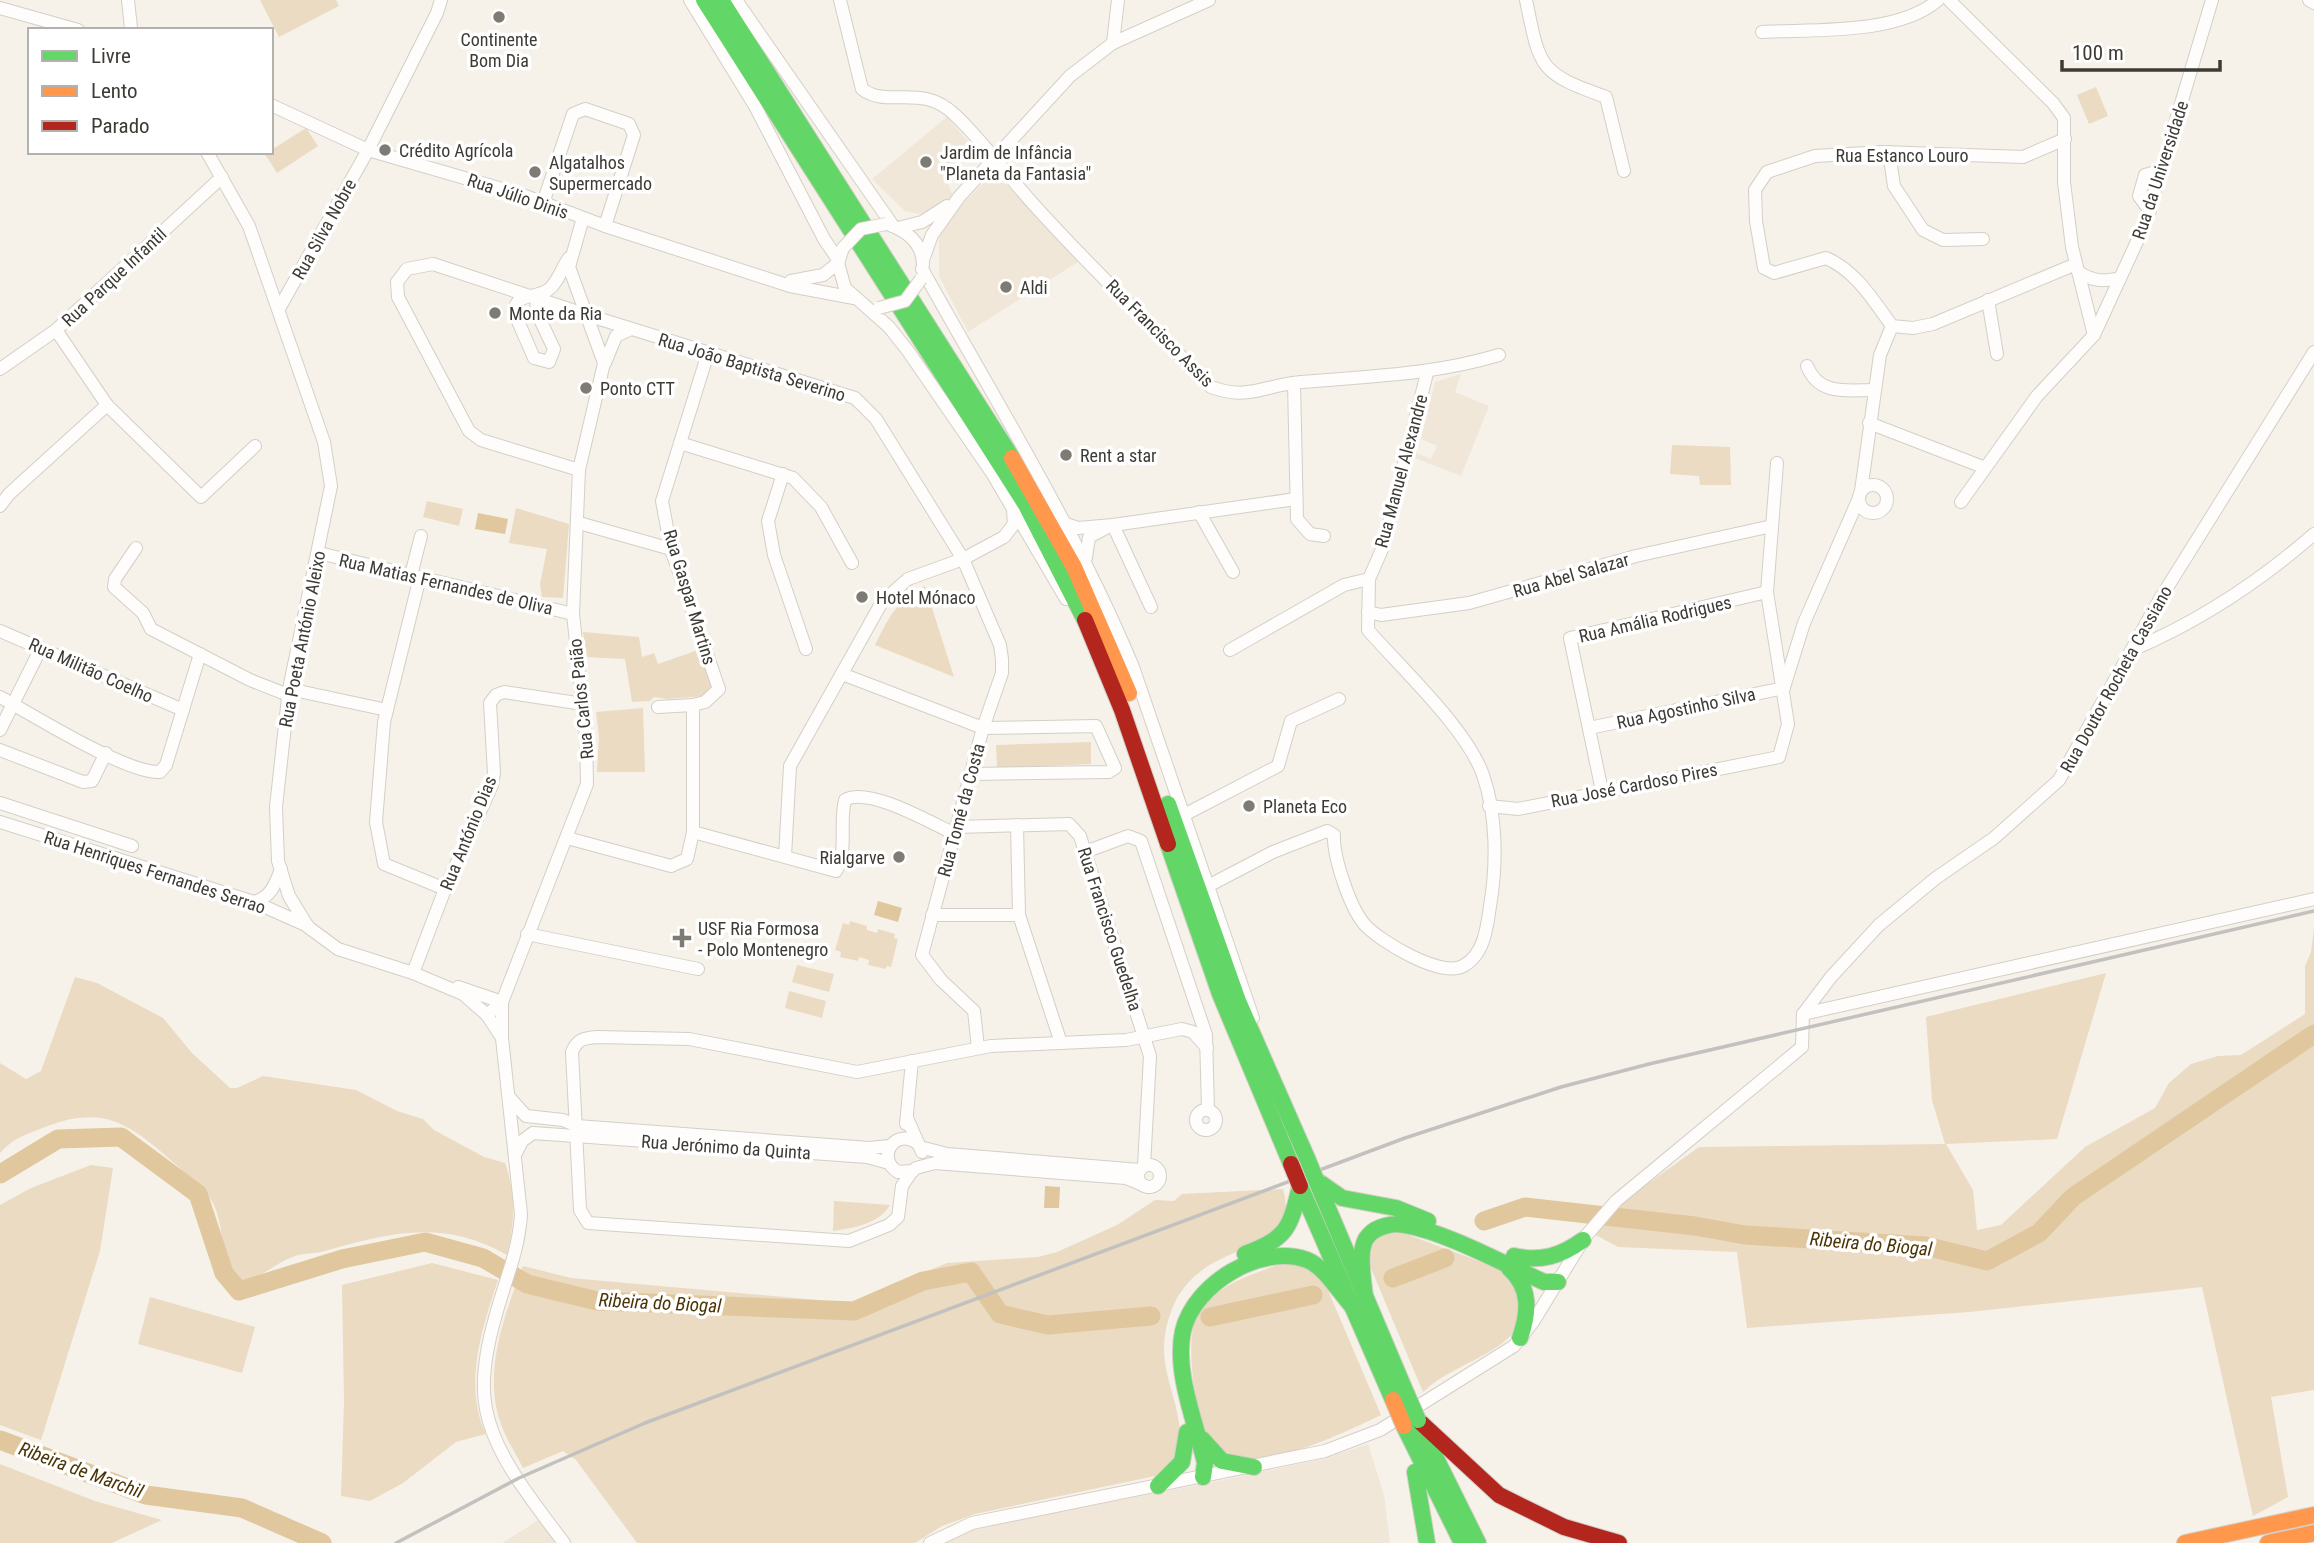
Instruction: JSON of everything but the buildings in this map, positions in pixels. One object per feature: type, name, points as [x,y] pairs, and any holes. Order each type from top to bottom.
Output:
[{"type":"main road","points":[[704,0],[1026,505],[1073,592],[1099,652],[1220,994],[1299,1161],[1316,1180],[1342,1198],[1396,1208],[1508,1260],[1554,1258],[1583,1241]]},
{"type":"main road","points":[[721,0],[997,432],[1052,524],[1093,602],[1120,667],[1238,1002],[1268,1071],[1299,1161],[1300,1186],[1293,1223],[1286,1234],[1266,1247],[1211,1269],[1192,1287],[1177,1311],[1172,1355],[1192,1432],[1223,1461],[1254,1467]]},
{"type":"main road","points":[[1316,1180],[1359,1302]]},
{"type":"main road","points":[[1300,1186],[1359,1302],[1462,1543]]},
{"type":"main road","points":[[1359,1302],[1363,1245],[1369,1234],[1389,1224],[1421,1229],[1550,1273],[1558,1282]]},
{"type":"main road","points":[[1203,1477],[1197,1472],[1183,1332],[1191,1308],[1206,1288],[1223,1277],[1284,1256],[1315,1264],[1359,1302]]},
{"type":"main road","points":[[1508,1260],[1528,1302],[1528,1319],[1520,1338]]},
{"type":"main road","points":[[1410,1426],[1427,1543]]},
{"type":"main road","points":[[1410,1426],[1439,1469],[1478,1543]]},
{"type":"main road","points":[[1410,1426],[1499,1495],[1564,1527],[1619,1543]]},
{"type":"main road","points":[[1158,1486],[1182,1462],[1192,1432]]},
{"type":"main road","points":[[2185,1543],[2314,1515]]},
{"type":"main road","points":[[2268,1543],[2314,1533]]},
{"type":"street","points":[[128,0],[130,28]]},
{"type":"street","name":"Rua Silva Nobre","points":[[280,307],[368,150],[441,0]]},
{"type":"street","points":[[690,0],[755,106],[824,239],[839,262],[845,288],[854,299],[873,307],[890,327],[1013,507],[1071,607],[1150,793]]},
{"type":"street","points":[[736,0],[892,226],[916,243],[922,270],[1086,563],[1133,667],[1248,999],[1268,1071]]},
{"type":"street","name":"Rua Francisco Assis","points":[[840,0],[862,89],[870,95],[920,95],[939,102],[956,115],[992,159],[1211,387],[1244,395],[1294,383],[1427,373],[1499,355]]},
{"type":"street","points":[[1113,43],[1118,0]]},
{"type":"street","points":[[873,307],[905,301],[922,270],[932,235],[958,197],[1070,76],[1113,43],[1209,0]]},
{"type":"street","points":[[1526,0],[1535,46],[1552,74],[1606,97],[1623,171]]},
{"type":"street","points":[[1762,32],[1880,24],[1910,18],[1938,0]]},
{"type":"street","points":[[1949,0],[2053,103],[2064,118],[2064,182],[2077,268],[2094,335]]},
{"type":"street","name":"Rua da Universidade","points":[[1961,502],[1983,467],[2037,396],[2094,335],[2150,211],[2212,0]]},
{"type":"street","points":[[2309,0],[2314,3]]},
{"type":"street","points":[[0,8],[71,28]]},
{"type":"street","name":"Rua Júlio Dinis","points":[[273,106],[368,150],[542,203],[769,279],[854,299]]},
{"type":"street","points":[[542,203],[573,114],[585,109],[629,124],[634,135],[605,226]]},
{"type":"street","name":"Rua Estanco Louro","points":[[1892,326],[1853,275],[1834,261],[1826,258],[1774,273],[1764,268],[1755,190],[1767,172],[1815,156],[1889,152],[2023,157],[2065,139]]},
{"type":"street","points":[[1889,152],[1894,186],[1923,229],[1943,240],[1983,239]]},
{"type":"street","name":"Rua Poeta António Aleixo","points":[[208,154],[250,226],[280,307],[324,442],[331,486],[288,692],[276,807],[281,869],[289,896],[308,927],[338,949],[413,973],[463,994],[487,1016],[502,1038],[522,1214],[513,1262],[489,1344],[484,1377],[486,1408],[510,1465],[564,1543]]},
{"type":"street","name":"Rua Parque Infantil","points":[[0,369],[56,330],[222,177]]},
{"type":"street","points":[[839,262],[843,248],[861,229],[922,222],[958,197]]},
{"type":"street","points":[[583,218],[569,267],[604,363]]},
{"type":"street","points":[[534,302],[554,349],[549,362],[534,358],[517,318],[515,305],[534,302],[548,290],[572,255]]},
{"type":"street","name":"Rua Júlio Dinis","points":[[769,279],[809,280],[823,275],[839,262]]},
{"type":"street","name":"Rua João Baptista Severino","points":[[579,470],[481,440],[469,431],[398,297],[397,282],[407,269],[433,264],[534,302],[557,306],[855,398],[876,419],[963,559]]},
{"type":"street","points":[[2077,268],[2091,279],[2104,282],[2120,278]]},
{"type":"street","points":[[1784,688],[1804,623],[1860,495],[1880,355],[1892,326],[1913,328],[1933,324],[2077,268]]},
{"type":"street","points":[[557,306],[570,296],[573,283]]},
{"type":"street","points":[[1989,300],[1997,354]]},
{"type":"street","points":[[517,318],[529,320],[534,302]]},
{"type":"street","name":"Rua Carlos Paião","points":[[487,1016],[502,1002],[587,784],[583,704],[573,614],[579,523],[579,470],[604,363],[617,336],[631,329]]},
{"type":"street","points":[[56,330],[107,405],[201,497],[255,446]]},
{"type":"street","name":"Rua Doutor Rocheta Cassiano","points":[[1803,1014],[1831,977],[1879,925],[1936,878],[1994,838],[2059,780],[2160,598],[2314,352]]},
{"type":"street","name":"Rua Gaspar Martins","points":[[693,705],[705,702],[719,689],[671,549],[662,501],[708,353]]},
{"type":"street","points":[[1807,366],[1815,381],[1827,389],[1874,390]]},
{"type":"street","name":"Rua Manuel Alexandre","points":[[1368,579],[1383,547],[1427,373]]},
{"type":"street","points":[[1294,383],[1297,519],[1310,534],[1324,536]]},
{"type":"street","points":[[0,506],[9,494],[107,405]]},
{"type":"street","points":[[1870,423],[1983,467]]},
{"type":"street","points":[[680,443],[793,478],[821,507],[852,563]]},
{"type":"street","points":[[1777,463],[1767,592],[1784,688]]},
{"type":"street","points":[[783,474],[768,521],[774,555],[806,649]]},
{"type":"street","points":[[1066,524],[1078,528],[1113,525],[1296,499]]},
{"type":"street","points":[[996,541],[1014,524],[1013,507]]},
{"type":"street","points":[[1199,512],[1233,572]]},
{"type":"street","points":[[579,523],[671,549]]},
{"type":"street","points":[[1086,563],[1089,537],[1096,531],[1113,525]]},
{"type":"street","points":[[1113,525],[1151,607]]},
{"type":"street","name":"Rua Abel Salazar","points":[[1368,612],[1381,615],[1469,603],[1636,555],[1772,526]]},
{"type":"street","points":[[2134,649],[2188,625],[2276,567],[2314,534]]},
{"type":"street","points":[[421,536],[416,576],[387,710],[376,822],[384,864],[445,889]]},
{"type":"street","points":[[785,856],[790,766],[882,602],[908,579],[963,559],[996,541],[1011,536],[1025,537],[1033,542]]},
{"type":"street","points":[[136,548],[115,579],[114,587],[143,613],[146,627],[288,692],[387,710]]},
{"type":"street","name":"Rua Matias Fernandes de Oliva","points":[[319,553],[573,614]]},
{"type":"street","name":"Rua Tomé da Costa","points":[[963,559],[1000,645],[1002,673],[984,728],[922,955],[941,980],[974,1011],[978,1048]]},
{"type":"street","points":[[1208,886],[1273,852],[1327,831],[1334,835],[1338,865],[1365,925],[1439,970],[1462,967],[1473,960],[1481,948],[1491,904],[1495,865],[1483,775],[1470,750],[1368,630],[1368,579],[1344,585],[1230,650]]},
{"type":"street","name":"Rua Amália Rodrigues","points":[[1602,790],[1570,638],[1767,592]]},
{"type":"street","name":"Rua Militão Coelho","points":[[0,631],[183,710]]},
{"type":"street","points":[[0,730],[41,648]]},
{"type":"street","points":[[0,697],[147,773],[160,772],[166,765],[200,654]]},
{"type":"street","points":[[842,674],[984,728],[1096,726],[1115,768],[1109,772],[972,774]]},
{"type":"street","name":"Rua Agostinho Silva","points":[[1589,728],[1784,688]]},
{"type":"street","name":"Rua José Cardoso Pires","points":[[1489,806],[1518,809],[1602,790],[1779,757],[1788,724],[1784,688]]},
{"type":"street","name":"Rua António Dias","points":[[413,973],[445,889],[492,785],[494,773],[490,702],[504,692],[583,704]]},
{"type":"street","points":[[1184,814],[1278,766],[1291,721],[1339,699]]},
{"type":"street","points":[[567,838],[671,866],[687,859],[693,832],[693,705],[658,707]]},
{"type":"street","points":[[0,750],[83,782],[92,781],[106,753]]},
{"type":"street","points":[[693,832],[836,871],[841,864],[842,812],[845,800],[851,796],[871,796],[956,830]]},
{"type":"street","points":[[0,803],[132,846]]},
{"type":"street","name":"Rua Henriques Fernandes Serrao","points":[[0,822],[254,902],[308,927]]},
{"type":"street","name":"Rua Francisco Guedelha","points":[[956,830],[1069,824],[1080,836],[1150,1056],[1147,1168]]},
{"type":"street","points":[[1017,825],[1019,915],[1061,1043]]},
{"type":"street","points":[[1085,852],[1128,836],[1141,841],[1206,1035],[1208,1110]]},
{"type":"street","points":[[254,902],[264,899],[274,887],[281,869]]},
{"type":"street","points":[[930,1543],[972,1523],[1325,1451],[1380,1430],[1472,1375],[1520,1338],[1594,1225],[1616,1200],[1802,1047],[1803,1014],[2314,899]]},
{"type":"street","points":[[932,915],[1019,915]]},
{"type":"street","points":[[527,934],[698,970]]},
{"type":"street","points":[[442,984],[471,990],[502,1002],[502,1038]]},
{"type":"street","points":[[1182,1029],[1192,1019],[1196,1007]]},
{"type":"street","points":[[907,1118],[922,1159],[902,1186],[898,1217],[889,1225],[849,1241],[588,1223],[580,1210],[574,1137],[576,1100],[572,1052],[583,1038],[689,1039],[857,1072],[978,1048],[1145,1038],[1182,1029],[1193,1032],[1207,1048]]},
{"type":"street","points":[[900,1196],[887,1156],[907,1118],[912,1061]]},
{"type":"street","points":[[509,1097],[526,1116],[536,1118]]},
{"type":"street","points":[[560,1120],[569,1115],[576,1100]]},
{"type":"street","name":"Rua Jerónimo da Quinta","points":[[514,1127],[536,1118],[560,1120],[574,1137],[869,1148],[906,1138],[918,1145],[947,1154],[1147,1168]]},
{"type":"street","name":"Rua Jerónimo da Quinta","points":[[514,1127],[533,1133],[574,1137],[867,1157],[905,1173],[935,1163],[1126,1178],[1143,1185]]},
{"type":"street","points":[[515,1153],[522,1141],[533,1133]]},
{"type":"street","points":[[1147,1168],[1160,1172],[1158,1182],[1153,1186],[1143,1185],[1138,1177],[1147,1168]]},
{"type":"shaded area","points":[[260,0],[336,0],[339,6],[279,37]]},
{"type":"shaded area","points":[[2096,87],[2108,116],[2089,124],[2077,95]]},
{"type":"shaded area","name":"Jardim de Infância \"Planeta da Fantasia\"","points":[[947,117],[973,147],[945,176],[953,196],[928,211],[918,214],[905,211],[872,179]]},
{"type":"shaded area","points":[[306,128],[318,146],[277,173],[265,154],[273,154],[273,149]]},
{"type":"shaded area","points":[[996,180],[1007,185],[1078,262],[968,332],[939,276],[939,233],[947,220],[983,183]]},
{"type":"shaded area","points":[[1461,374],[1455,392],[1489,406],[1461,476],[1415,458],[1416,453],[1431,459],[1437,446],[1421,439],[1435,382]]},
{"type":"shaded area","points":[[1672,445],[1730,447],[1731,485],[1700,485],[1699,476],[1670,474]]},
{"type":"shaded area","points":[[427,501],[463,509],[459,526],[423,517]]},
{"type":"shaded area","points":[[516,508],[569,524],[563,598],[542,597],[540,584],[547,549],[509,543]]},
{"type":"shaded area","points":[[478,513],[508,519],[505,534],[475,529]]},
{"type":"shaded area","points":[[925,586],[954,677],[875,645],[889,618],[900,604]]},
{"type":"shaded area","points":[[583,632],[639,637],[642,657],[654,653],[658,664],[701,649],[714,686],[705,696],[667,699],[654,697],[650,701],[632,702],[625,659],[587,657]]},
{"type":"shaded area","points":[[643,708],[645,772],[597,772],[599,737],[596,712]]},
{"type":"shaded area","points":[[1091,742],[1091,764],[997,768],[996,745]]},
{"type":"shaded area","points":[[878,901],[902,908],[898,922],[874,915]]},
{"type":"shaded area","points":[[850,921],[867,926],[867,930],[877,933],[878,929],[895,934],[894,938],[898,939],[891,967],[887,966],[886,969],[868,965],[869,960],[859,957],[858,961],[840,957],[841,952],[835,950],[843,923],[849,925]]},
{"type":"shaded area","points":[[2314,928],[2314,1390],[2271,1397],[2288,1497],[2253,1516],[2202,1287],[1969,1312],[1747,1328],[1737,1252],[1618,1247],[1594,1234],[1629,1197],[1699,1147],[1945,1144],[1932,1100],[1926,1017],[2106,973],[2057,1139],[1946,1144],[1973,1190],[1977,1230],[2001,1225],[2085,1147],[2155,1108],[2169,1083],[2191,1064],[2218,1056],[2241,1055],[2305,1014],[2305,966],[2311,952]]},
{"type":"shaded area","points":[[797,965],[834,974],[829,992],[792,982]]},
{"type":"shaded area","points":[[75,977],[97,983],[163,1018],[192,1053],[230,1088],[237,1088],[263,1076],[356,1090],[397,1111],[423,1119],[434,1130],[484,1157],[505,1163],[513,1209],[507,1255],[483,1243],[460,1236],[415,1232],[301,1254],[243,1284],[235,1276],[226,1257],[218,1215],[211,1199],[158,1149],[129,1128],[100,1118],[66,1120],[21,1137],[0,1153],[0,1063],[26,1079],[41,1071]]},
{"type":"shaded area","points":[[789,991],[826,1001],[822,1018],[785,1008]]},
{"type":"shaded area","points":[[91,1165],[113,1168],[100,1251],[41,1440],[0,1425],[0,1205],[31,1188]]},
{"type":"shaded area","points":[[1045,1186],[1060,1187],[1059,1208],[1044,1208]]},
{"type":"shaded area","points":[[1283,1189],[1286,1205],[1284,1218],[1278,1228],[1269,1236],[1202,1270],[1186,1286],[1174,1304],[1166,1329],[1164,1349],[1180,1431],[1178,1447],[1172,1461],[1160,1475],[975,1514],[942,1526],[915,1543],[637,1543],[576,1460],[563,1451],[523,1468],[501,1424],[494,1384],[495,1364],[503,1323],[523,1266],[571,1278],[852,1303],[947,1263],[1038,1257],[1057,1252],[1117,1225],[1155,1200],[1174,1201],[1182,1194]]},
{"type":"shaded area","points":[[834,1201],[890,1205],[872,1221],[833,1231]]},
{"type":"shaded area","points":[[1403,1233],[1503,1270],[1516,1282],[1520,1325],[1498,1346],[1447,1374],[1423,1392],[1370,1266],[1372,1245],[1382,1234]]},
{"type":"shaded area","points":[[432,1263],[498,1280],[481,1337],[475,1377],[479,1416],[486,1434],[456,1442],[403,1483],[370,1501],[341,1496],[344,1402],[342,1285]]},
{"type":"shaded area","points":[[1280,1264],[1305,1266],[1325,1283],[1381,1415],[1329,1439],[1288,1453],[1268,1457],[1233,1456],[1222,1451],[1207,1437],[1198,1410],[1191,1354],[1194,1322],[1207,1302],[1226,1287]]},
{"type":"shaded area","points":[[150,1297],[255,1327],[242,1373],[138,1344]]},
{"type":"shaded area","points":[[1368,1444],[1384,1495],[1390,1543],[946,1543],[971,1529],[1326,1458]]},
{"type":"shaded area","points":[[0,1464],[95,1501],[162,1520],[112,1543],[0,1543]]},
{"type":"shaded area","points":[[539,1520],[555,1543],[502,1543]]},
{"type":"waterway","name":"Ribeira do Biogal","points":[[1484,1221],[1525,1207],[1695,1226],[1745,1235],[1925,1246],[1987,1261],[2039,1233],[2073,1197],[2314,1034]]},
{"type":"waterway","name":"Ribeira do Biogal","points":[[0,1174],[58,1139],[121,1137],[198,1194],[224,1273],[239,1291],[342,1259],[425,1242],[483,1258],[527,1284],[597,1301],[854,1311],[923,1281],[971,1272],[1000,1314],[1048,1325],[1151,1316]]},
{"type":"waterway","name":"Ribeira do Biogal","points":[[1393,1278],[1445,1258]]},
{"type":"waterway","name":"Ribeira do Biogal","points":[[1210,1317],[1313,1295]]},
{"type":"waterway","name":"Ribeira de Marchil","points":[[0,1440],[146,1495],[242,1508],[322,1543]]},
{"type":"railway","points":[[396,1543],[519,1478],[645,1423],[1405,1138],[1561,1087],[1649,1064],[2314,911]]},
{"type":"traffic: fast","points":[[704,0],[1026,505],[1085,620]]},
{"type":"traffic: fast","points":[[721,0],[1012,458]]},
{"type":"traffic: fast","points":[[1168,804],[1238,1001],[1307,1158]]},
{"type":"traffic: fast","points":[[1168,844],[1220,994],[1291,1164]]},
{"type":"traffic: fast","points":[[1307,1158],[1316,1180]]},
{"type":"traffic: fast","points":[[1316,1180],[1342,1198],[1396,1208],[1428,1221]]},
{"type":"traffic: fast","points":[[1316,1180],[1407,1395]]},
{"type":"traffic: fast","points":[[1300,1186],[1393,1400]]},
{"type":"traffic: fast","points":[[1245,1254],[1270,1243],[1284,1230],[1293,1213],[1300,1186]]},
{"type":"traffic: fast","points":[[1365,1298],[1362,1274],[1365,1240],[1376,1229],[1395,1224],[1438,1234],[1544,1282],[1558,1282]]},
{"type":"traffic: fast","points":[[1514,1256],[1542,1258],[1567,1250],[1583,1240]]},
{"type":"traffic: fast","points":[[1203,1477],[1205,1463],[1187,1397],[1181,1363],[1183,1331],[1201,1298],[1215,1283],[1250,1263],[1270,1257],[1289,1256],[1314,1263],[1352,1306]]},
{"type":"traffic: fast","points":[[1509,1268],[1525,1292],[1526,1310],[1520,1338]]},
{"type":"traffic: fast","points":[[1407,1395],[1418,1420]]},
{"type":"traffic: fast","points":[[1404,1426],[1462,1543]]},
{"type":"traffic: fast","points":[[1422,1430],[1478,1543]]},
{"type":"traffic: fast","points":[[1158,1486],[1182,1462],[1187,1432]]},
{"type":"traffic: fast","points":[[1202,1439],[1222,1461],[1254,1467]]},
{"type":"traffic: fast","points":[[1415,1472],[1427,1543]]},
{"type":"traffic: slow","points":[[1012,458],[1074,567],[1129,693]]},
{"type":"traffic: slow","points":[[1393,1400],[1404,1426]]},
{"type":"traffic: slow","points":[[2185,1543],[2314,1515]]},
{"type":"traffic: slow","points":[[2268,1543],[2314,1533]]},
{"type":"traffic: jam","points":[[1085,620],[1122,710],[1168,844]]},
{"type":"traffic: jam","points":[[1291,1164],[1300,1186]]},
{"type":"traffic: jam","points":[[1418,1420],[1499,1495],[1564,1527],[1619,1543]]},
{"type":"place","name":"Continente Bom Dia","points":[[499,17]]},
{"type":"place","name":"Crédito Agrícola","points":[[385,150]]},
{"type":"place","name":"Jardim de Infância \"Planeta da Fantasia\"","points":[[926,162]]},
{"type":"place","name":"Algatalhos Supermercado","points":[[535,172]]},
{"type":"place","name":"Aldi","points":[[1006,287]]},
{"type":"place","name":"Monte da Ria","points":[[495,313]]},
{"type":"place","name":"Ponto CTT","points":[[586,388]]},
{"type":"place","name":"Rent a star","points":[[1066,455]]},
{"type":"place","name":"Hotel Mónaco","points":[[862,597]]},
{"type":"place","name":"Planeta Eco","points":[[1249,806]]},
{"type":"place","name":"Rialgarve","points":[[899,857]]},
{"type":"place","name":"USF Ria Formosa - Polo Montenegro","points":[[682,938]]}]
